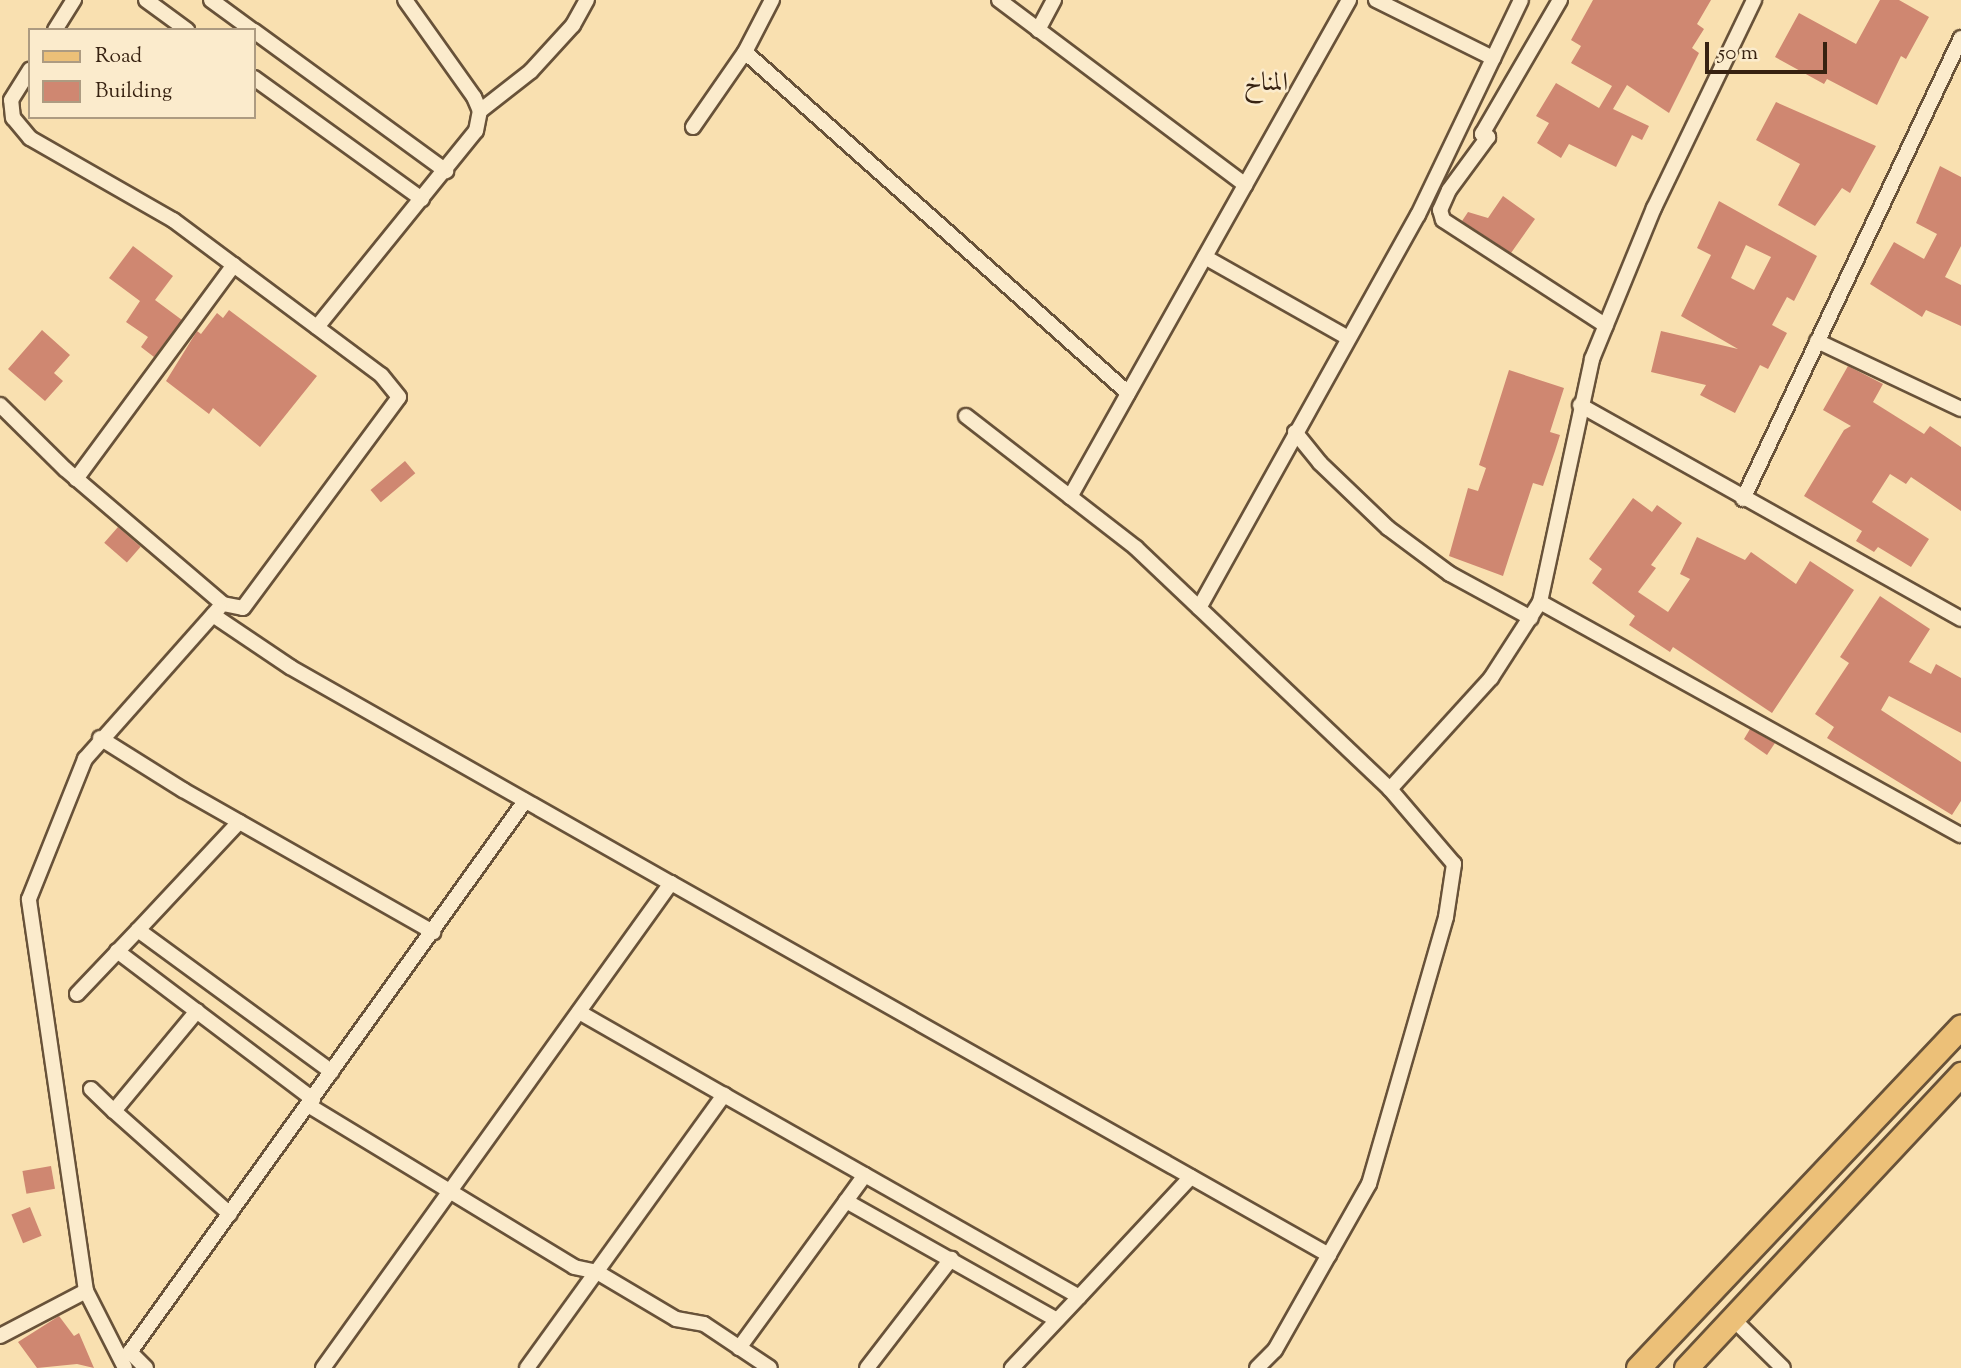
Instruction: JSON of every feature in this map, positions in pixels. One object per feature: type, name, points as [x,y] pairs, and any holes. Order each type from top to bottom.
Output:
[{"type":"main road","points":[[1638,1368],[1961,1027]]},
{"type":"main road","points":[[1686,1368],[1961,1074]]},
{"type":"street","points":[[56,28],[74,0]]},
{"type":"street","points":[[146,0],[184,28]]},
{"type":"street","points":[[211,0],[249,28]]},
{"type":"street","points":[[405,0],[480,111]]},
{"type":"street","points":[[317,327],[446,171],[476,131],[480,111],[531,71],[573,25],[587,0]]},
{"type":"street","points":[[693,127],[745,52],[772,0]]},
{"type":"street","points":[[999,0],[1245,185]]},
{"type":"street","points":[[1038,30],[1054,0]]},
{"type":"street","points":[[1070,497],[1349,0]]},
{"type":"street","points":[[1376,0],[1493,58]]},
{"type":"street","points":[[1199,608],[1418,215],[1521,0]]},
{"type":"street","points":[[1560,0],[1482,134],[1488,137],[1449,190],[1440,210],[1443,220],[1606,326]]},
{"type":"street","points":[[1390,789],[1491,678],[1540,602],[1580,405],[1606,326],[1654,208],[1754,0]]},
{"type":"street","points":[[256,33],[446,171]]},
{"type":"street","points":[[1743,499],[1961,38]]},
{"type":"street","points":[[745,52],[1128,393]]},
{"type":"street","points":[[28,72],[11,100],[13,118],[30,138],[173,220],[381,375],[399,397],[255,596],[243,608],[218,610],[100,738],[85,759],[29,899],[86,1291],[125,1368]]},
{"type":"street","points":[[256,79],[422,199]]},
{"type":"street","points":[[1205,257],[1348,338]]},
{"type":"street","points":[[76,478],[234,265]]},
{"type":"street","points":[[1817,341],[1961,409]]},
{"type":"street","points":[[0,405],[218,610],[290,667],[1329,1255]]},
{"type":"street","points":[[1580,405],[1743,499],[1961,619]]},
{"type":"street","points":[[965,416],[1136,548],[1390,789],[1454,864],[1446,917],[1369,1184],[1262,1363],[1279,1368]]},
{"type":"street","points":[[1295,432],[1320,463],[1388,528],[1450,574],[1531,618]]},
{"type":"street","points":[[1540,602],[1961,835]]},
{"type":"street","points":[[100,738],[239,822],[433,932]]},
{"type":"street","points":[[146,1368],[130,1352],[525,801]]},
{"type":"street","points":[[77,994],[239,822]]},
{"type":"street","points":[[323,1368],[671,883]]},
{"type":"street","points":[[138,930],[332,1072]]},
{"type":"street","points":[[117,951],[310,1102],[450,1193],[574,1267],[597,1272],[676,1319],[704,1324],[770,1368]]},
{"type":"street","points":[[114,1111],[197,1011]]},
{"type":"street","points":[[579,1012],[1079,1297]]},
{"type":"street","points":[[91,1089],[230,1214]]},
{"type":"street","points":[[527,1368],[724,1095]]},
{"type":"street","points":[[739,1348],[865,1175]]},
{"type":"street","points":[[1012,1368],[1191,1177]]},
{"type":"street","points":[[846,1201],[1057,1320]]},
{"type":"street","points":[[867,1368],[951,1259]]},
{"type":"street","points":[[0,1336],[86,1291]]},
{"type":"street","points":[[1732,1318],[1783,1368]]},
{"type":"building","points":[[1593,0],[1711,0],[1697,24],[1704,29],[1692,48],[1699,53],[1669,113],[1627,85],[1613,109],[1649,126],[1642,140],[1632,135],[1616,167],[1569,144],[1561,158],[1537,143],[1549,123],[1536,116],[1556,83],[1599,108],[1612,86],[1571,63],[1581,46],[1571,40]]},
{"type":"building","points":[[1880,0],[1899,0],[1929,17],[1906,59],[1901,56],[1877,105],[1827,79],[1824,84],[1775,57],[1799,13],[1856,44]]},
{"type":"building","points":[[1776,102],[1876,146],[1850,193],[1842,188],[1815,226],[1778,205],[1800,164],[1756,140]]},
{"type":"building","points":[[1940,166],[1961,177],[1961,246],[1945,277],[1961,285],[1961,326],[1926,310],[1922,317],[1870,284],[1894,242],[1924,259],[1937,234],[1916,223]]},
{"type":"building","points":[[1503,196],[1535,219],[1511,253],[1462,221],[1468,212],[1488,218]]},
{"type":"building","points":[[1719,201],[1817,256],[1794,301],[1787,297],[1772,325],[1787,333],[1768,369],[1760,365],[1735,413],[1700,395],[1706,385],[1651,372],[1661,331],[1738,349],[1681,316],[1711,255],[1697,248]],"holes":[[[1746,245],[1771,257],[1754,290],[1731,278]]]},
{"type":"building","points":[[133,246],[173,276],[155,300],[182,320],[154,357],[141,347],[148,337],[126,322],[140,301],[109,278]]},
{"type":"building","points":[[229,310],[317,376],[260,447],[213,408],[209,414],[166,381],[197,331],[201,334],[217,313],[223,318]]},
{"type":"building","points":[[42,330],[70,355],[54,373],[63,381],[45,401],[8,369]]},
{"type":"building","points":[[1848,366],[1883,384],[1873,402],[1924,434],[1930,426],[1961,447],[1961,511],[1911,477],[1906,484],[1890,474],[1872,502],[1929,539],[1911,567],[1878,547],[1874,552],[1856,541],[1862,531],[1804,496],[1844,430],[1851,426],[1823,410]]},
{"type":"building","points":[[1509,370],[1564,388],[1550,432],[1560,435],[1555,451],[1543,486],[1533,483],[1503,576],[1449,556],[1468,488],[1478,491],[1486,468],[1479,465]]},
{"type":"building","points":[[405,461],[415,473],[381,502],[371,490]]},
{"type":"building","points":[[1633,498],[1652,512],[1657,505],[1682,523],[1651,565],[1656,568],[1638,592],[1668,612],[1690,579],[1680,574],[1697,537],[1745,560],[1751,552],[1796,584],[1810,561],[1854,590],[1772,713],[1673,647],[1670,652],[1629,625],[1635,616],[1592,583],[1602,569],[1589,559]]},
{"type":"building","points":[[118,527],[141,547],[127,563],[104,543]]},
{"type":"building","points":[[1880,596],[1930,629],[1909,662],[1931,674],[1936,664],[1961,678],[1961,733],[1889,696],[1881,710],[1961,762],[1961,801],[1952,815],[1827,738],[1834,727],[1815,714],[1849,663],[1840,657]]},
{"type":"building","points":[[1750,729],[1775,743],[1767,755],[1744,739]]},
{"type":"building","points":[[51,1166],[55,1189],[26,1194],[22,1171]]},
{"type":"building","points":[[30,1207],[42,1236],[23,1243],[11,1214]]},
{"type":"building","points":[[59,1316],[74,1336],[79,1333],[94,1368],[77,1364],[37,1368],[18,1342]]},
{"type":"district","name":"المناخ","points":[[1266,84]]}]
